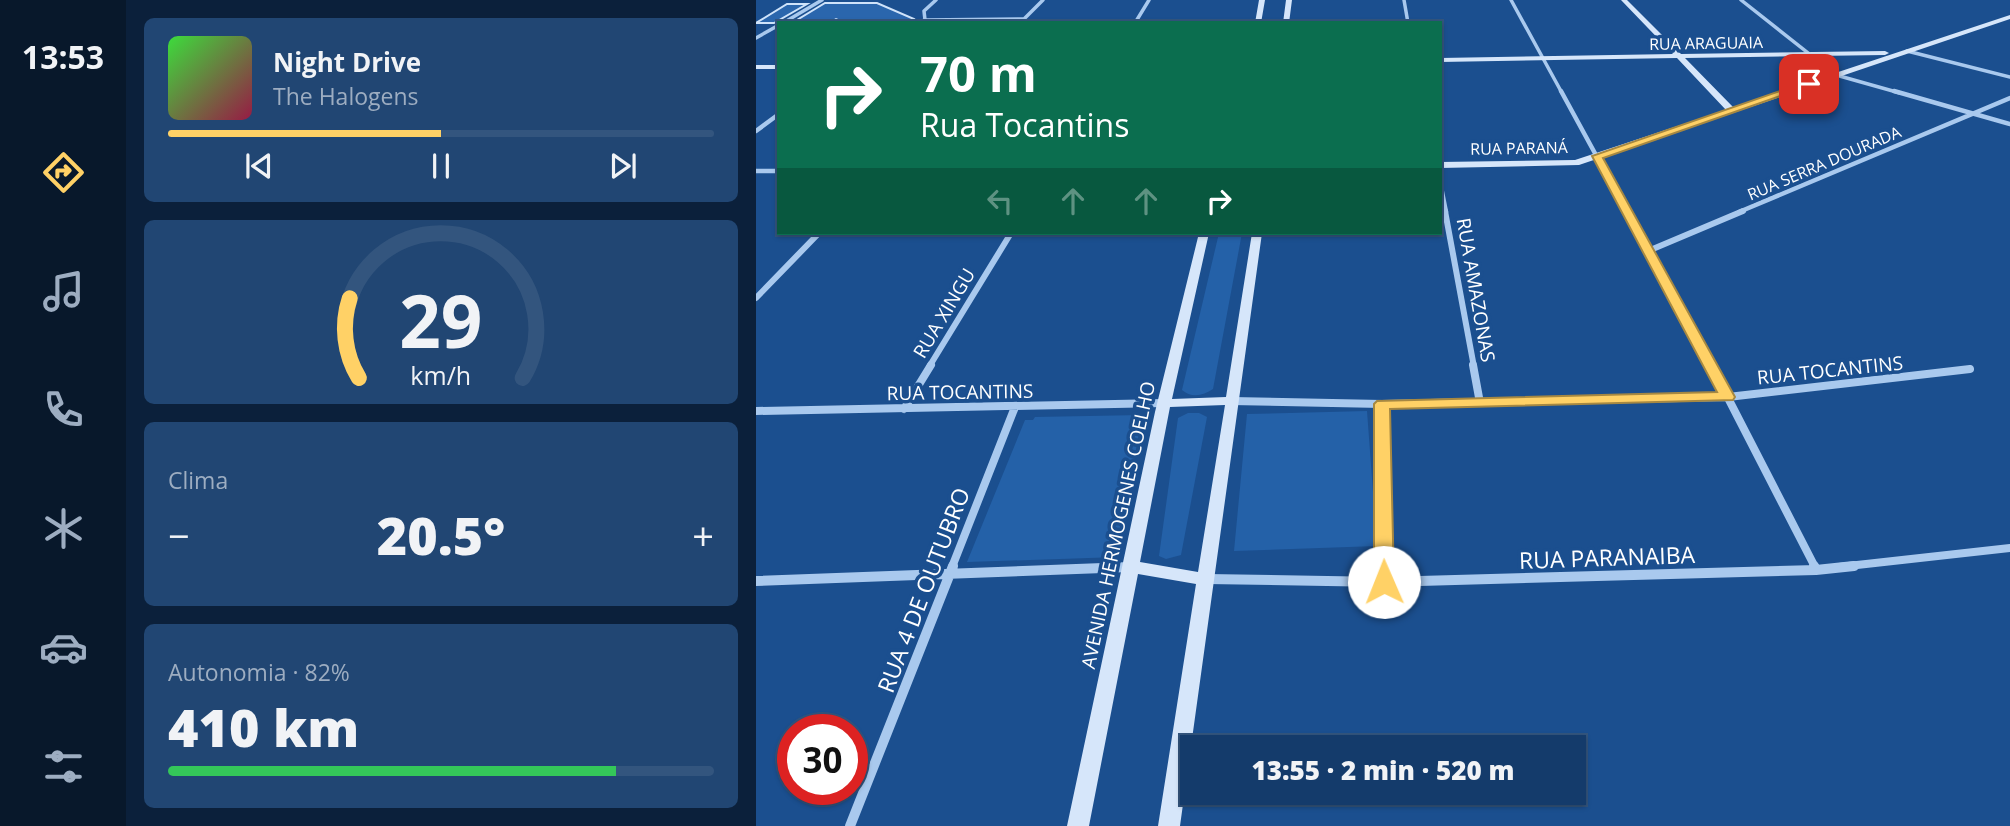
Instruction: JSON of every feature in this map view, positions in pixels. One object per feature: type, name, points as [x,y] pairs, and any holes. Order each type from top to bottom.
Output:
[{"type":"main road","points":[[1258,21],[1262,0]]},
{"type":"main road","points":[[1286,21],[1289,0]]},
{"type":"main road","points":[[1624,0],[1731,110]]},
{"type":"main road","name":"RUA PARANÁ","points":[[1442,164],[1576,163],[2010,17]]},
{"type":"main road","name":"RUA ARAGUAIA","points":[[1442,60],[1811,55],[1907,51]]},
{"type":"main road","points":[[756,61],[777,61]]},
{"type":"main road","points":[[756,67],[777,67]]},
{"type":"main road","name":"AVENIDA HERMOGENES COELHO","points":[[1078,826],[1164,403],[1204,235]]},
{"type":"main road","points":[[1170,826],[1204,579],[1257,235]]},
{"type":"main road","points":[[1164,403],[1231,401]]},
{"type":"main road","points":[[1130,567],[1204,579]]},
{"type":"street","points":[[786,21],[822,0]]},
{"type":"street","points":[[925,20],[924,11],[936,0]]},
{"type":"street","points":[[1022,21],[1043,0]]},
{"type":"street","points":[[1136,21],[1149,0]]},
{"type":"street","points":[[1404,0],[1408,21]]},
{"type":"street","points":[[1511,0],[1728,397],[1816,570]]},
{"type":"street","points":[[1741,0],[1836,75],[2010,124]]},
{"type":"street","points":[[922,21],[1025,19]]},
{"type":"street","points":[[756,38],[777,26]]},
{"type":"street","name":"RUA ARAGUAIA","points":[[1907,51],[2010,77]]},
{"type":"street","name":"RUA SERRA DOURADA","points":[[1648,251],[2010,98]]},
{"type":"street","points":[[756,131],[777,115]]},
{"type":"street","points":[[756,171],[777,171]]},
{"type":"street","name":"RUA AMAZONAS","points":[[1442,194],[1480,402]]},
{"type":"street","points":[[756,298],[817,235]]},
{"type":"street","name":"RUA XINGU","points":[[904,409],[1010,235]]},
{"type":"street","name":"RUA TOCANTINS","points":[[1231,401],[1382,404],[1728,397],[1970,369]]},
{"type":"street","name":"RUA TOCANTINS","points":[[756,411],[1164,403]]},
{"type":"street","points":[[1382,404],[1384,582]]},
{"type":"street","name":"RUA 4 DE OUTUBRO","points":[[850,826],[1015,407]]},
{"type":"street","name":"RUA PARANAIBA","points":[[1204,579],[1384,582],[1816,570],[2010,548]]},
{"type":"street","points":[[756,581],[1130,567]]},
{"type":"shaded area","points":[[1219,235],[1242,235],[1213,389],[1201,395],[1182,390]]},
{"type":"shaded area","points":[[1367,411],[1377,546],[1234,551],[1247,414]]},
{"type":"shaded area","points":[[1188,413],[1199,413],[1207,417],[1181,555],[1166,559],[1159,556],[1178,418]]},
{"type":"shaded area","points":[[1142,415],[1118,557],[967,562],[1025,420],[1033,420],[1035,417]]},
{"type":"building","points":[[825,3],[877,3],[914,19],[913,21],[795,21]]},
{"type":"building","points":[[787,4],[807,4],[774,23],[756,23]]},
{"type":"route","points":[[1384,582],[1382,404],[1728,397],[1598,156],[1809,84]]}]
